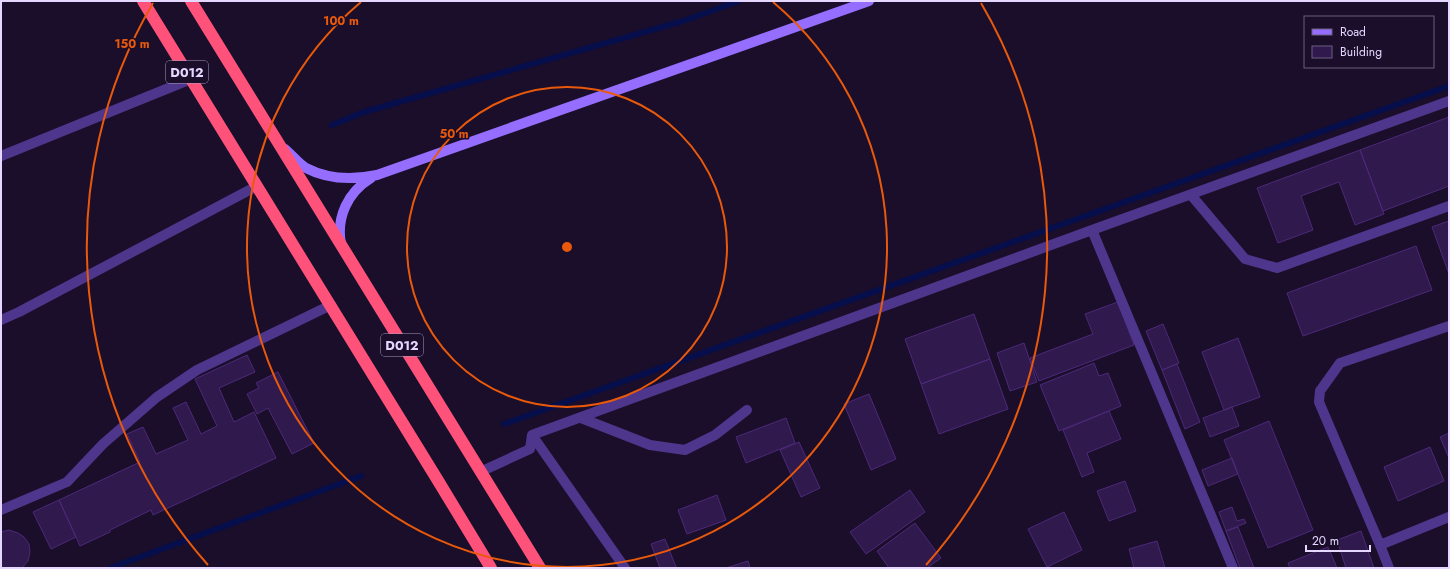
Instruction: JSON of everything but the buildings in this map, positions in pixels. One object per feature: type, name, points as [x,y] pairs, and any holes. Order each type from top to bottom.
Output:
[{"type":"highway","name":"D012","points":[[143,1],[331,305],[491,568]]},
{"type":"highway","name":"D012","points":[[191,1],[540,568]]},
{"type":"street","points":[[265,122],[285,148],[305,168],[321,174],[344,179],[359,179],[377,175],[869,1]]},
{"type":"street","points":[[1,156],[191,79]]},
{"type":"street","points":[[532,435],[1449,101]]},
{"type":"street","points":[[341,246],[340,236],[342,218],[348,199],[365,182],[377,175]]},
{"type":"street","points":[[1,320],[19,312],[257,186]]},
{"type":"street","points":[[1191,195],[1245,259],[1277,268],[1449,206]]},
{"type":"street","points":[[1092,230],[1233,568]]},
{"type":"street","points":[[1,510],[67,482],[103,444],[157,398],[197,370],[331,305]]},
{"type":"street","points":[[1389,568],[1319,402],[1320,391],[1340,363],[1449,326]]},
{"type":"street","points":[[581,418],[650,445],[685,450],[715,435],[747,410]]},
{"type":"street","points":[[480,472],[530,450],[532,435]]},
{"type":"street","points":[[532,435],[625,568]]},
{"type":"street","points":[[1380,545],[1449,517]]},
{"type":"waterway","points":[[332,125],[364,112],[683,21],[739,1]]},
{"type":"waterway","points":[[504,424],[1449,86]]},
{"type":"waterway","points":[[110,568],[361,476]]}]
